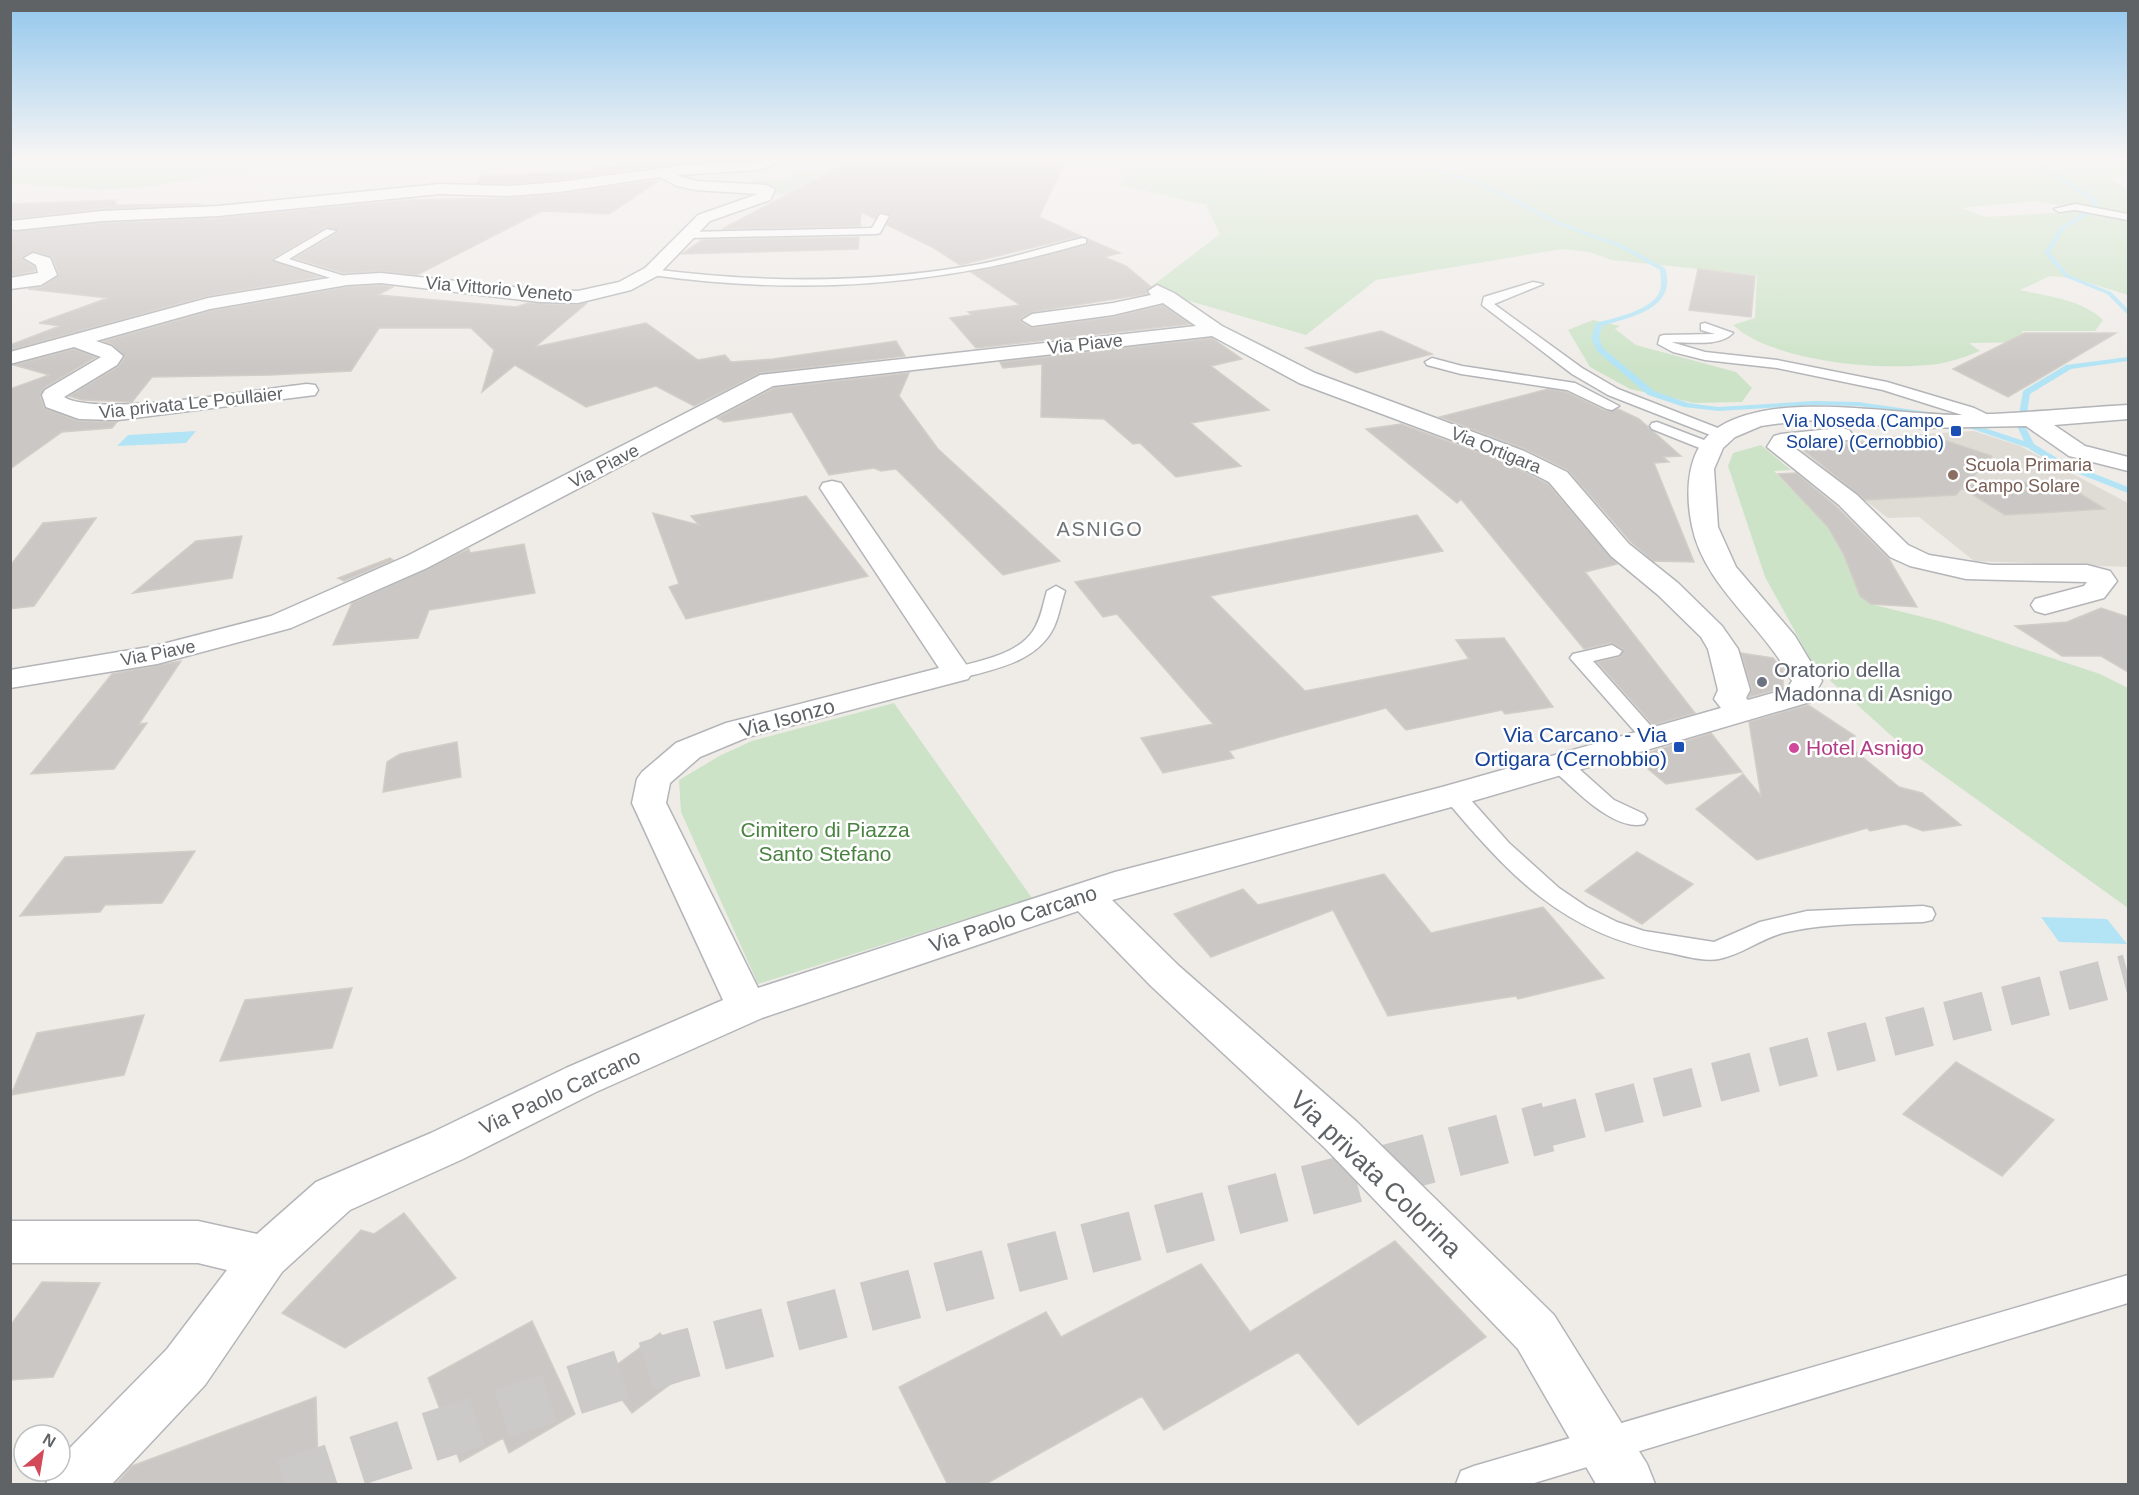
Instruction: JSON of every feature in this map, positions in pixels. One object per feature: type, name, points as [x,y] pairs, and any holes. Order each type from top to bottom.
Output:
[{"type":"street","name":"Via Vittorio Veneto","points":[[10,358],[208,304],[347,279],[381,278],[540,296],[578,297],[625,286],[651,272],[694,228]]},
{"type":"street","points":[[10,284],[35,281],[48,275],[44,262],[33,258]]},
{"type":"street","name":"Via Ortigara","points":[[1032,320],[1113,309],[1162,294],[1215,330],[1314,382],[1505,452],[1558,477],[1620,550],[1668,589],[1712,632],[1723,649],[1734,690],[1730,699],[1742,712]]},
{"type":"street","name":"Via Piave","points":[[10,679],[157,655],[281,622],[417,562],[768,380],[1215,330]]},
{"type":"street","name":"Via privata Le Poullaier","points":[[74,340],[104,350],[113,356],[110,361],[54,395],[54,402],[79,412],[118,412],[307,390]]},
{"type":"street","points":[[1718,442],[1741,425],[1767,417],[1792,415],[1919,421],[1993,421],[2128,412]]},
{"type":"street","points":[[2032,420],[2077,451],[2128,464]]},
{"type":"street","points":[[1919,421],[1906,428],[1882,432],[1789,439],[1782,441],[1779,447],[1848,500],[1899,550],[1909,556],[1935,564],[2003,573],[2087,573],[2100,577],[2103,582],[2094,592],[2045,605]]},
{"type":"street","name":"Via Paolo Carcano","points":[[74,1485],[186,1367],[265,1257],[333,1197],[447,1146],[581,1080],[747,1007],[1128,881],[1454,795],[1799,695],[1807,681],[1800,664],[1740,591],[1716,553],[1705,527],[1702,465],[1718,442]]},
{"type":"street","points":[[832,488],[957,674]]},
{"type":"street","name":"Via Isonzo","points":[[747,1007],[649,803],[654,779],[688,750],[737,730],[957,674]]},
{"type":"street","name":"Via privata Colorina","points":[[1086,896],[1165,976],[1341,1135],[1536,1332],[1616,1465]]},
{"type":"street","points":[[10,1242],[198,1242],[265,1257]]},
{"type":"lane","points":[[687,235],[876,231],[878,228]]},
{"type":"lane","points":[[331,231],[280,260],[347,279]]},
{"type":"lane","points":[[651,272],[754,284],[852,282],[949,272],[1034,256],[1082,241]]},
{"type":"lane","points":[[1536,284],[1488,300],[1488,305],[1577,371],[1613,392],[1718,442]]},
{"type":"lane","points":[[1705,327],[1726,333],[1724,336],[1664,339],[1664,344],[1699,354],[1826,373],[1967,410],[1993,421]]},
{"type":"lane","points":[[1432,362],[1461,370],[1570,386],[1718,442]]},
{"type":"lane","points":[[957,674],[1015,655],[1030,645],[1044,628],[1056,591]]},
{"type":"lane","points":[[1612,651],[1580,657],[1651,738]]},
{"type":"lane","points":[[1560,764],[1606,805],[1636,819]]},
{"type":"lane","points":[[1454,795],[1509,860],[1550,896],[1607,927],[1652,943],[1719,950],[1768,928],[1806,920],[1923,914]]},
{"type":"lane","points":[[1474,1485],[1616,1465],[2128,1289]]},
{"type":"shaded area","name":"Scuola Primaria Campo Solare","points":[[1974,431],[2020,446],[2128,503],[2128,567],[1974,561],[1919,517],[1888,518],[1789,442]]},
{"type":"green space","points":[[1217,228],[2128,228],[2128,295],[2073,278],[2050,276],[2020,290],[2075,303],[2095,313],[2103,320],[2095,331],[2021,331],[2035,342],[1969,343],[1980,351],[1934,364],[1880,366],[1853,364],[1798,355],[1772,347],[1750,337],[1733,325],[1755,318],[1757,275],[1612,260],[1589,252],[1562,249],[1376,280],[1306,335],[1148,289],[1220,234]]},
{"type":"green space","points":[[1593,320],[1620,326],[1615,329],[1636,345],[1736,372],[1752,388],[1742,402],[1694,403],[1630,389],[1590,367],[1568,330]]},
{"type":"green space","points":[[1761,445],[1791,470],[1774,471],[1828,527],[1871,604],[1939,621],[2100,674],[2128,688],[2128,908],[1905,748],[1814,666],[1765,577],[1728,466],[1733,453]]},
{"type":"green space","name":"Cimitero di Piazza Santo Stefano","points":[[894,703],[1032,898],[758,984],[681,812],[679,780],[721,755],[752,741]]},
{"type":"water","points":[[196,431],[186,443],[117,446],[128,435]]},
{"type":"water","points":[[2041,917],[2107,919],[2127,944],[2059,942]]},
{"type":"building","points":[[47,228],[325,228],[272,259],[320,277],[207,296],[10,350],[10,345],[60,326],[39,323],[108,298],[28,289],[42,287],[59,274],[52,257],[34,251],[22,259],[34,266],[35,271],[10,276],[10,231]]},
{"type":"building","points":[[328,228],[509,228],[417,275],[381,271],[343,273],[295,258],[338,232]]},
{"type":"building","points":[[724,228],[779,228],[722,229]]},
{"type":"building","points":[[893,228],[1063,228],[1081,236],[960,265],[934,248]]},
{"type":"building","points":[[859,237],[858,249],[682,254],[702,240]]},
{"type":"building","points":[[1088,239],[1120,253],[1104,257],[1126,266],[1151,287],[1146,291],[1147,294],[1032,312],[1021,318],[1021,322],[1032,328],[1113,317],[1163,305],[1190,324],[976,348],[950,318],[972,315],[968,312],[1020,305],[971,272],[1087,245]]},
{"type":"building","points":[[1698,269],[1755,276],[1751,317],[1689,310]]},
{"type":"building","points":[[381,285],[393,287],[378,295],[516,307],[528,303],[578,305],[587,303],[535,347],[646,323],[698,360],[725,355],[731,362],[773,359],[896,341],[905,356],[760,373],[694,406],[656,386],[586,407],[515,365],[482,392],[494,350],[471,328],[379,328],[351,371],[152,377],[132,402],[82,400],[69,396],[118,367],[125,357],[112,344],[104,341],[210,311],[347,287]]},
{"type":"building","points":[[1381,331],[1432,354],[1356,373],[1306,348]]},
{"type":"building","points":[[2025,333],[2116,333],[2008,397],[1953,369]]},
{"type":"building","points":[[1212,338],[1242,359],[1211,366],[1269,410],[1191,423],[1241,466],[1176,477],[1140,443],[1133,444],[1104,419],[1041,417],[1042,364],[1003,368],[1000,362]]},
{"type":"building","points":[[74,349],[96,357],[44,388],[40,396],[44,408],[78,421],[117,422],[112,428],[62,432],[10,469],[10,389],[49,375],[14,365]]},
{"type":"building","points":[[909,373],[899,396],[938,449],[1060,561],[1003,575],[896,469],[881,471],[874,468],[829,475],[792,412],[724,422],[717,418],[774,388]]},
{"type":"building","points":[[1548,389],[1566,392],[1606,411],[1618,409],[1639,419],[1681,456],[1663,457],[1669,462],[1654,463],[1694,562],[1653,561],[1631,542],[1568,470],[1525,449],[1440,417]]},
{"type":"building","points":[[1401,424],[1507,463],[1548,484],[1617,564],[1585,572],[1695,713],[1653,725],[1597,662],[1620,657],[1623,649],[1611,643],[1584,649],[1461,499],[1457,503],[1366,429]]},
{"type":"building","points":[[1942,436],[1938,438],[1992,456],[1965,485],[2060,481],[2105,509],[2005,515],[1962,488],[1956,495],[1865,500],[1800,447]]},
{"type":"building","points":[[1796,473],[1837,507],[1889,559],[1917,607],[1871,604],[1860,596],[1844,555],[1828,527],[1778,474]]},
{"type":"building","points":[[806,496],[868,576],[686,619],[669,587],[679,584],[653,513],[699,525],[691,516]]},
{"type":"building","points":[[1417,515],[1443,551],[1210,596],[1305,691],[1469,659],[1456,640],[1504,638],[1553,707],[1505,714],[1502,710],[1406,730],[1386,708],[1229,751],[1234,758],[1163,773],[1141,738],[1213,724],[1117,614],[1103,617],[1075,582]]},
{"type":"building","points":[[96,518],[34,606],[10,609],[10,566],[43,523]]},
{"type":"building","points":[[242,536],[232,578],[133,593],[196,541]]},
{"type":"building","points":[[524,544],[535,593],[429,610],[418,638],[333,645],[352,603],[469,549],[470,553]]},
{"type":"building","points":[[390,558],[393,560],[344,581],[338,578]]},
{"type":"building","points":[[2101,608],[2128,617],[2128,672],[2101,656],[2062,656],[2015,626],[2067,622]]},
{"type":"building","name":"Oratorio della Madonna di Asnigo","points":[[1741,653],[1773,658],[1783,670],[1783,688],[1749,697],[1752,689]]},
{"type":"building","points":[[181,661],[139,724],[147,723],[114,769],[31,774],[112,674]]},
{"type":"building","points":[[1808,705],[1855,736],[1844,742],[1899,787],[1922,793],[1961,825],[1923,831],[1905,824],[1870,831],[1867,828],[1757,860],[1696,809],[1743,774],[1761,796],[1749,722]]},
{"type":"building","points":[[1711,733],[1742,772],[1666,784],[1634,757]]},
{"type":"building","points":[[457,742],[461,777],[383,792],[387,762],[400,754]]},
{"type":"building","points":[[195,851],[162,903],[105,905],[100,912],[20,916],[65,857]]},
{"type":"building","points":[[1637,852],[1693,884],[1642,924],[1585,891]]},
{"type":"building","points":[[1384,874],[1431,933],[1543,907],[1604,978],[1518,999],[1516,996],[1388,1016],[1333,910],[1211,957],[1174,914],[1243,889],[1258,905]]},
{"type":"building","points":[[352,988],[332,1048],[220,1061],[245,1000]]},
{"type":"building","points":[[144,1015],[124,1075],[11,1095],[37,1033]]},
{"type":"building","points":[[1956,1062],[2054,1120],[2002,1176],[1903,1114]]},
{"type":"building","points":[[404,1213],[456,1278],[345,1348],[282,1313],[361,1230],[374,1234]]},
{"type":"building","points":[[1395,1241],[1486,1337],[1358,1425],[1298,1352],[1164,1430],[1142,1396],[984,1485],[948,1485],[899,1387],[1046,1312],[1061,1337],[1201,1264],[1250,1332]]},
{"type":"building","points":[[42,1282],[100,1283],[53,1377],[10,1380],[10,1326]]},
{"type":"building","points":[[532,1321],[575,1414],[509,1453],[503,1438],[460,1462],[428,1378]]},
{"type":"building","points":[[660,1333],[689,1370],[632,1413],[603,1375]]},
{"type":"building","points":[[316,1397],[318,1466],[295,1476],[294,1485],[115,1485],[132,1466]]},
{"type":"waterway","points":[[1571,228],[1623,247],[1663,269],[1665,283],[1662,294],[1656,302],[1635,313],[1599,325],[1595,338],[1600,349],[1651,393],[1687,405],[1718,409],[1814,403],[1858,404],[1910,410],[1942,416],[2031,446]]},
{"type":"waterway","points":[[2062,228],[2047,253],[2067,276],[2109,293],[2128,312]]},
{"type":"waterway","points":[[2031,446],[2021,426],[2026,393],[2069,367],[2128,359]]},
{"type":"waterway","points":[[2031,446],[2059,463],[2128,490]]},
{"type":"tunnel","points":[[1542,1128],[2128,974]]},
{"type":"tunnel","points":[[285,1484],[679,1356],[1548,1127]]},
{"type":"place","name":"Via Noseda (Campo Solare) (Cernobbio)","points":[[1956,431]]},
{"type":"place","name":"Scuola Primaria Campo Solare","points":[[1953,475]]},
{"type":"place","name":"Oratorio della Madonna di Asnigo","points":[[1762,682]]},
{"type":"place","name":"Via Carcano - Via Ortigara (Cernobbio)","points":[[1679,747]]},
{"type":"place","name":"Hotel Asnigo","points":[[1794,748]]},
{"type":"district","name":"ASNIGO","points":[[1100,529]]}]
